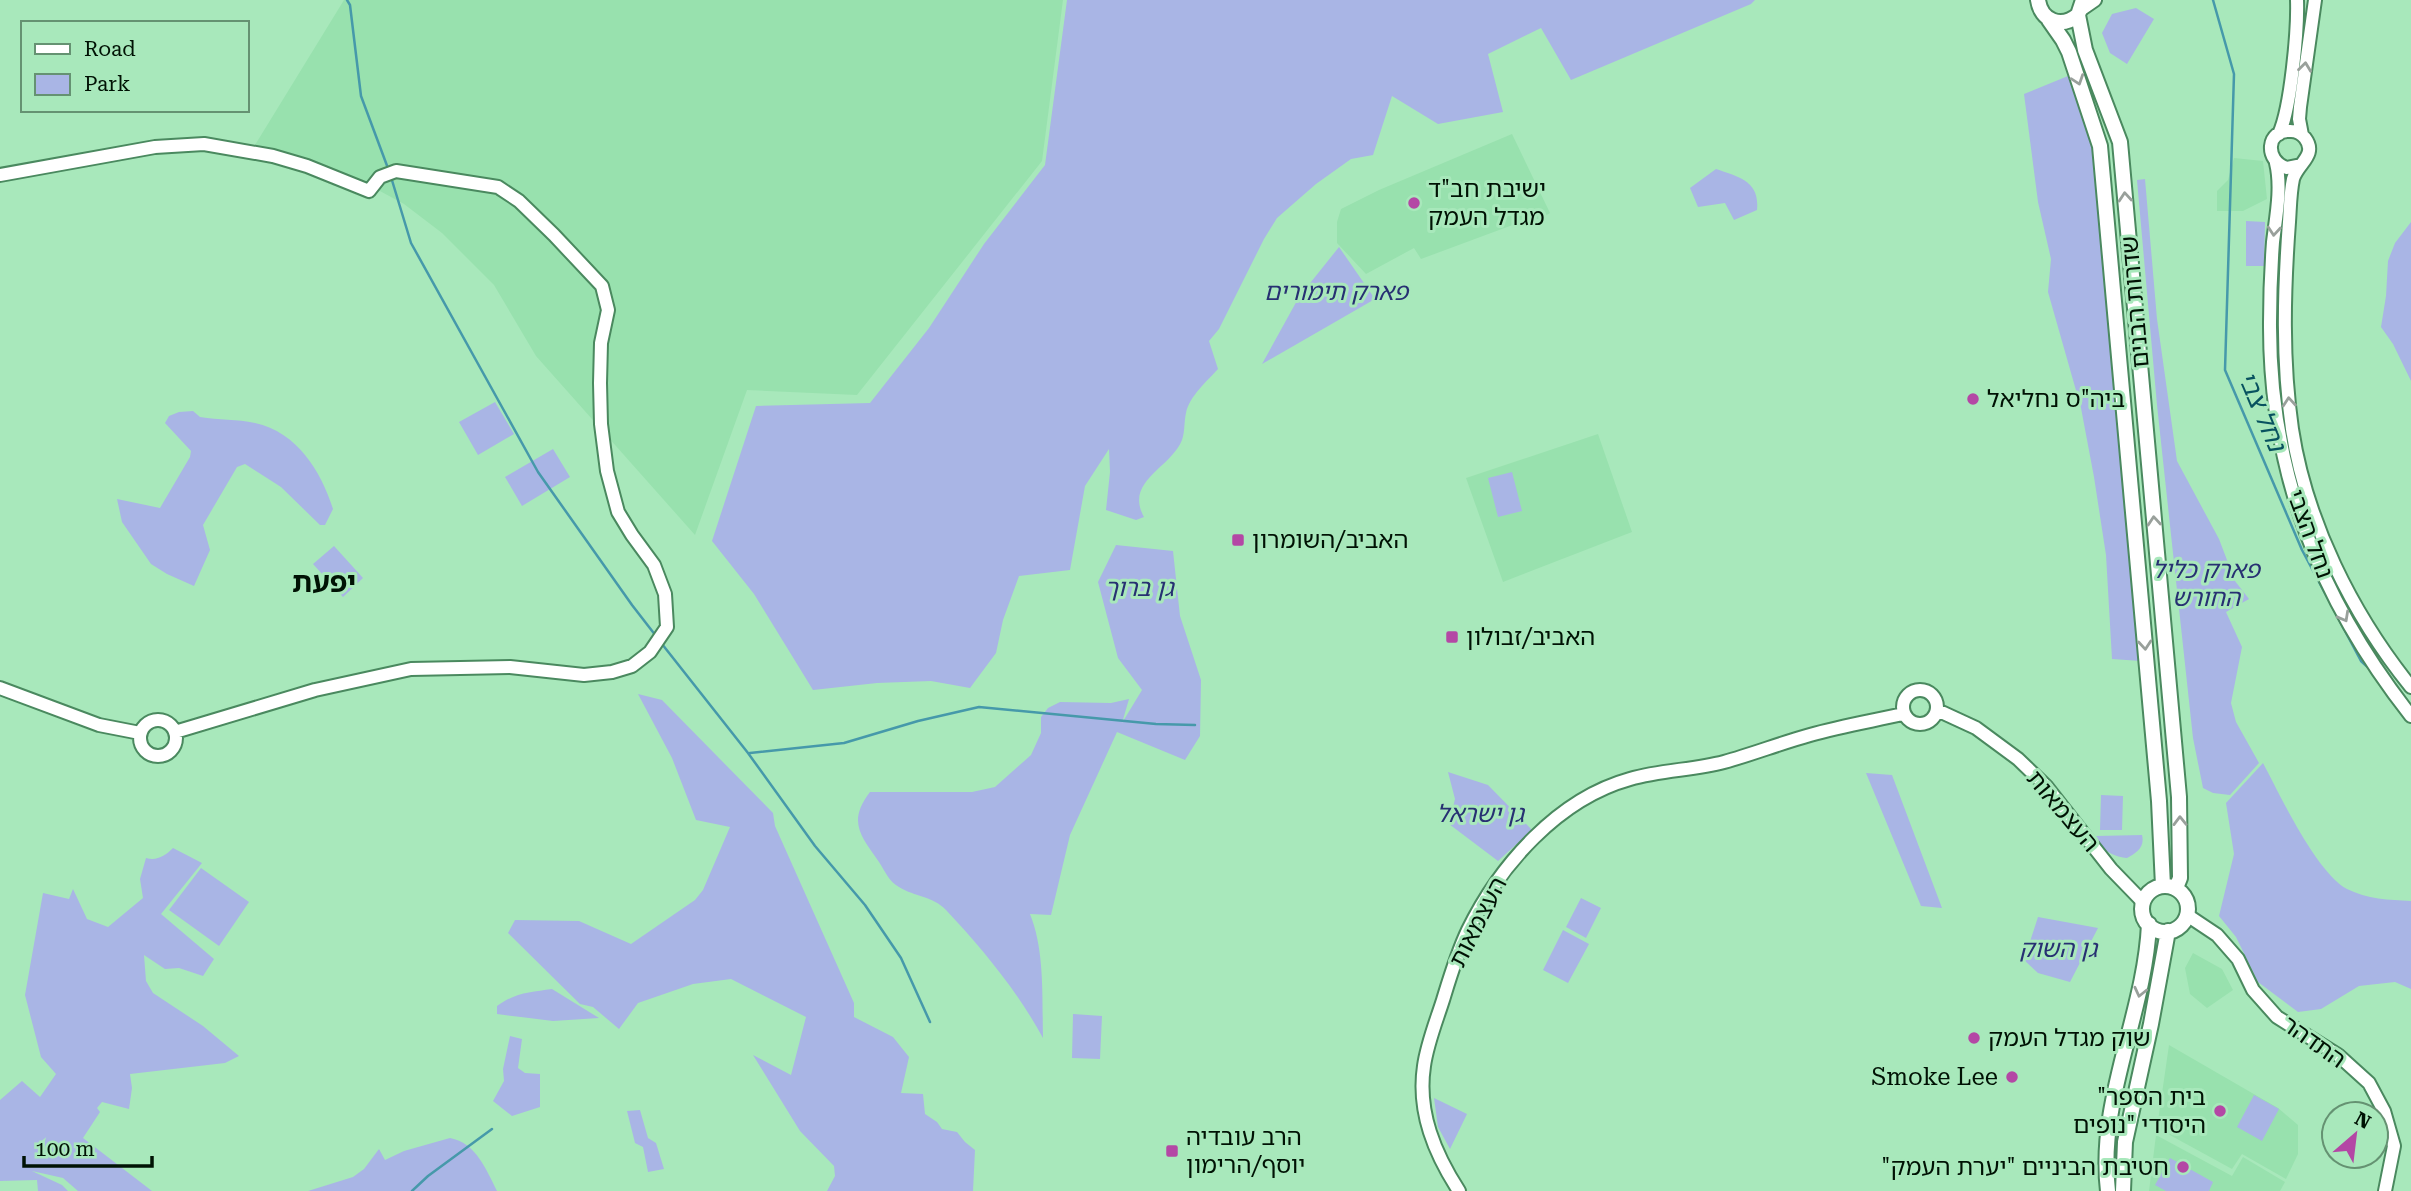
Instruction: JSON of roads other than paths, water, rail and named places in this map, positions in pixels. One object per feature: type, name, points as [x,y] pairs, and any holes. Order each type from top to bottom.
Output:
[{"type":"main road","name":"שדרות הבנים","points":[[2038,0],[2039,8],[2069,52],[2100,146],[2169,887]]},
{"type":"main road","name":"שדרות הבנים","points":[[2081,8],[2085,50],[2120,142],[2179,797],[2180,878],[2169,887]]},
{"type":"main road","points":[[2049,20],[2064,23],[2081,8]]},
{"type":"main road","points":[[2169,887],[2187,899],[2187,915],[2182,924],[2168,931],[2160,931],[2144,918],[2143,902],[2149,893],[2169,887]]},
{"type":"main road","points":[[2108,1191],[2108,1130],[2148,956],[2149,924]]},
{"type":"main road","points":[[2123,1191],[2125,1142],[2168,931]]},
{"type":"street","points":[[2081,8],[2095,0]]},
{"type":"street","points":[[2290,0],[2296,25]]},
{"type":"street","points":[[2279,134],[2293,131],[2306,139],[2308,156],[2301,165],[2287,169],[2276,163],[2271,152],[2271,145],[2279,134],[2286,115],[2297,0]]},
{"type":"street","points":[[2302,135],[2300,107],[2315,0]]},
{"type":"street","points":[[0,175],[119,153],[187,144],[224,147],[273,156],[307,166],[369,191],[380,177],[396,172],[499,187],[519,201],[585,265],[602,286],[607,310],[601,343],[601,424],[607,471],[618,512],[654,565],[665,594],[667,627],[650,652],[632,666],[612,673],[584,675],[510,667],[411,669],[315,690],[175,733]]},
{"type":"street","name":"נחל הצבי","points":[[2276,163],[2278,177],[2272,271],[2271,348],[2278,432],[2308,543],[2362,649],[2411,716]]},
{"type":"street","name":"נחל הצבי","points":[[2301,165],[2295,173],[2292,186],[2284,305],[2286,368],[2295,441],[2312,508],[2334,561],[2363,616],[2411,687]]},
{"type":"street","points":[[0,688],[99,725],[140,733]]},
{"type":"street","points":[[1915,691],[1926,691],[1937,704],[1937,710],[1932,720],[1922,725],[1911,722],[1903,714],[1902,708],[1905,697],[1915,691]]},
{"type":"street","name":"העצמאות","points":[[1937,710],[1976,728],[2027,768],[2046,786],[2111,869],[2143,902]]},
{"type":"street","name":"העצמאות","points":[[1459,1191],[1442,1164],[1429,1130],[1423,1105],[1423,1068],[1451,973],[1468,931],[1482,905],[1512,862],[1563,813],[1594,793],[1630,779],[1723,762],[1811,735],[1903,714]]},
{"type":"street","points":[[159,720],[169,724],[175,733],[175,744],[168,753],[157,756],[143,748],[140,733],[147,723],[159,720]]},
{"type":"street","name":"התדהר","points":[[2187,915],[2217,935],[2238,959],[2253,990],[2277,1017],[2338,1055],[2369,1083],[2384,1111],[2394,1146],[2385,1191]]},
{"type":"waterway","points":[[347,0],[350,5],[361,96],[389,171]]},
{"type":"waterway","name":"נחל צבי","points":[[2213,0],[2234,74],[2225,370],[2302,550],[2361,661],[2373,672]]},
{"type":"waterway","points":[[391,177],[411,243],[538,472],[656,636]]},
{"type":"waterway","points":[[662,644],[748,753],[815,846],[865,905],[901,958],[930,1022]]},
{"type":"waterway","points":[[750,753],[844,743],[918,721],[979,707],[1156,724],[1195,725]]},
{"type":"waterway","points":[[412,1191],[492,1129]]},
{"type":"place","name":"ישיבת חב\"ד מגדל העמק","points":[[1414,203]]},
{"type":"place","name":"ביה\"ס נחליאל","points":[[1973,399]]},
{"type":"place","name":"האביב/השומרון","points":[[1238,540]]},
{"type":"place","name":"האביב/זבולון","points":[[1452,637]]},
{"type":"place","name":"שוק מגדל העמק","points":[[1974,1038]]},
{"type":"place","name":"Smoke Lee","points":[[2012,1077]]},
{"type":"place","name":"\"בית הספר היסודי \"נופים","points":[[2220,1111]]},
{"type":"place","name":"הרב עובדיה יוסף/הרימון","points":[[1172,1151]]},
{"type":"place","name":"\"חטיבת הביניים \"יערת העמק","points":[[2183,1167]]},
{"type":"district","name":"יפעת","points":[[324,582]]},
{"type":"park label","name":"פארק תימורים","points":[[1336,292]]},
{"type":"park label","name":"פארק כליל החורש","points":[[2206,584]]},
{"type":"park label","name":"גן ברוך","points":[[1139,588]]},
{"type":"park label","name":"גן ישראל","points":[[1480,814]]},
{"type":"park label","name":"גן השוק","points":[[2058,949]]}]
